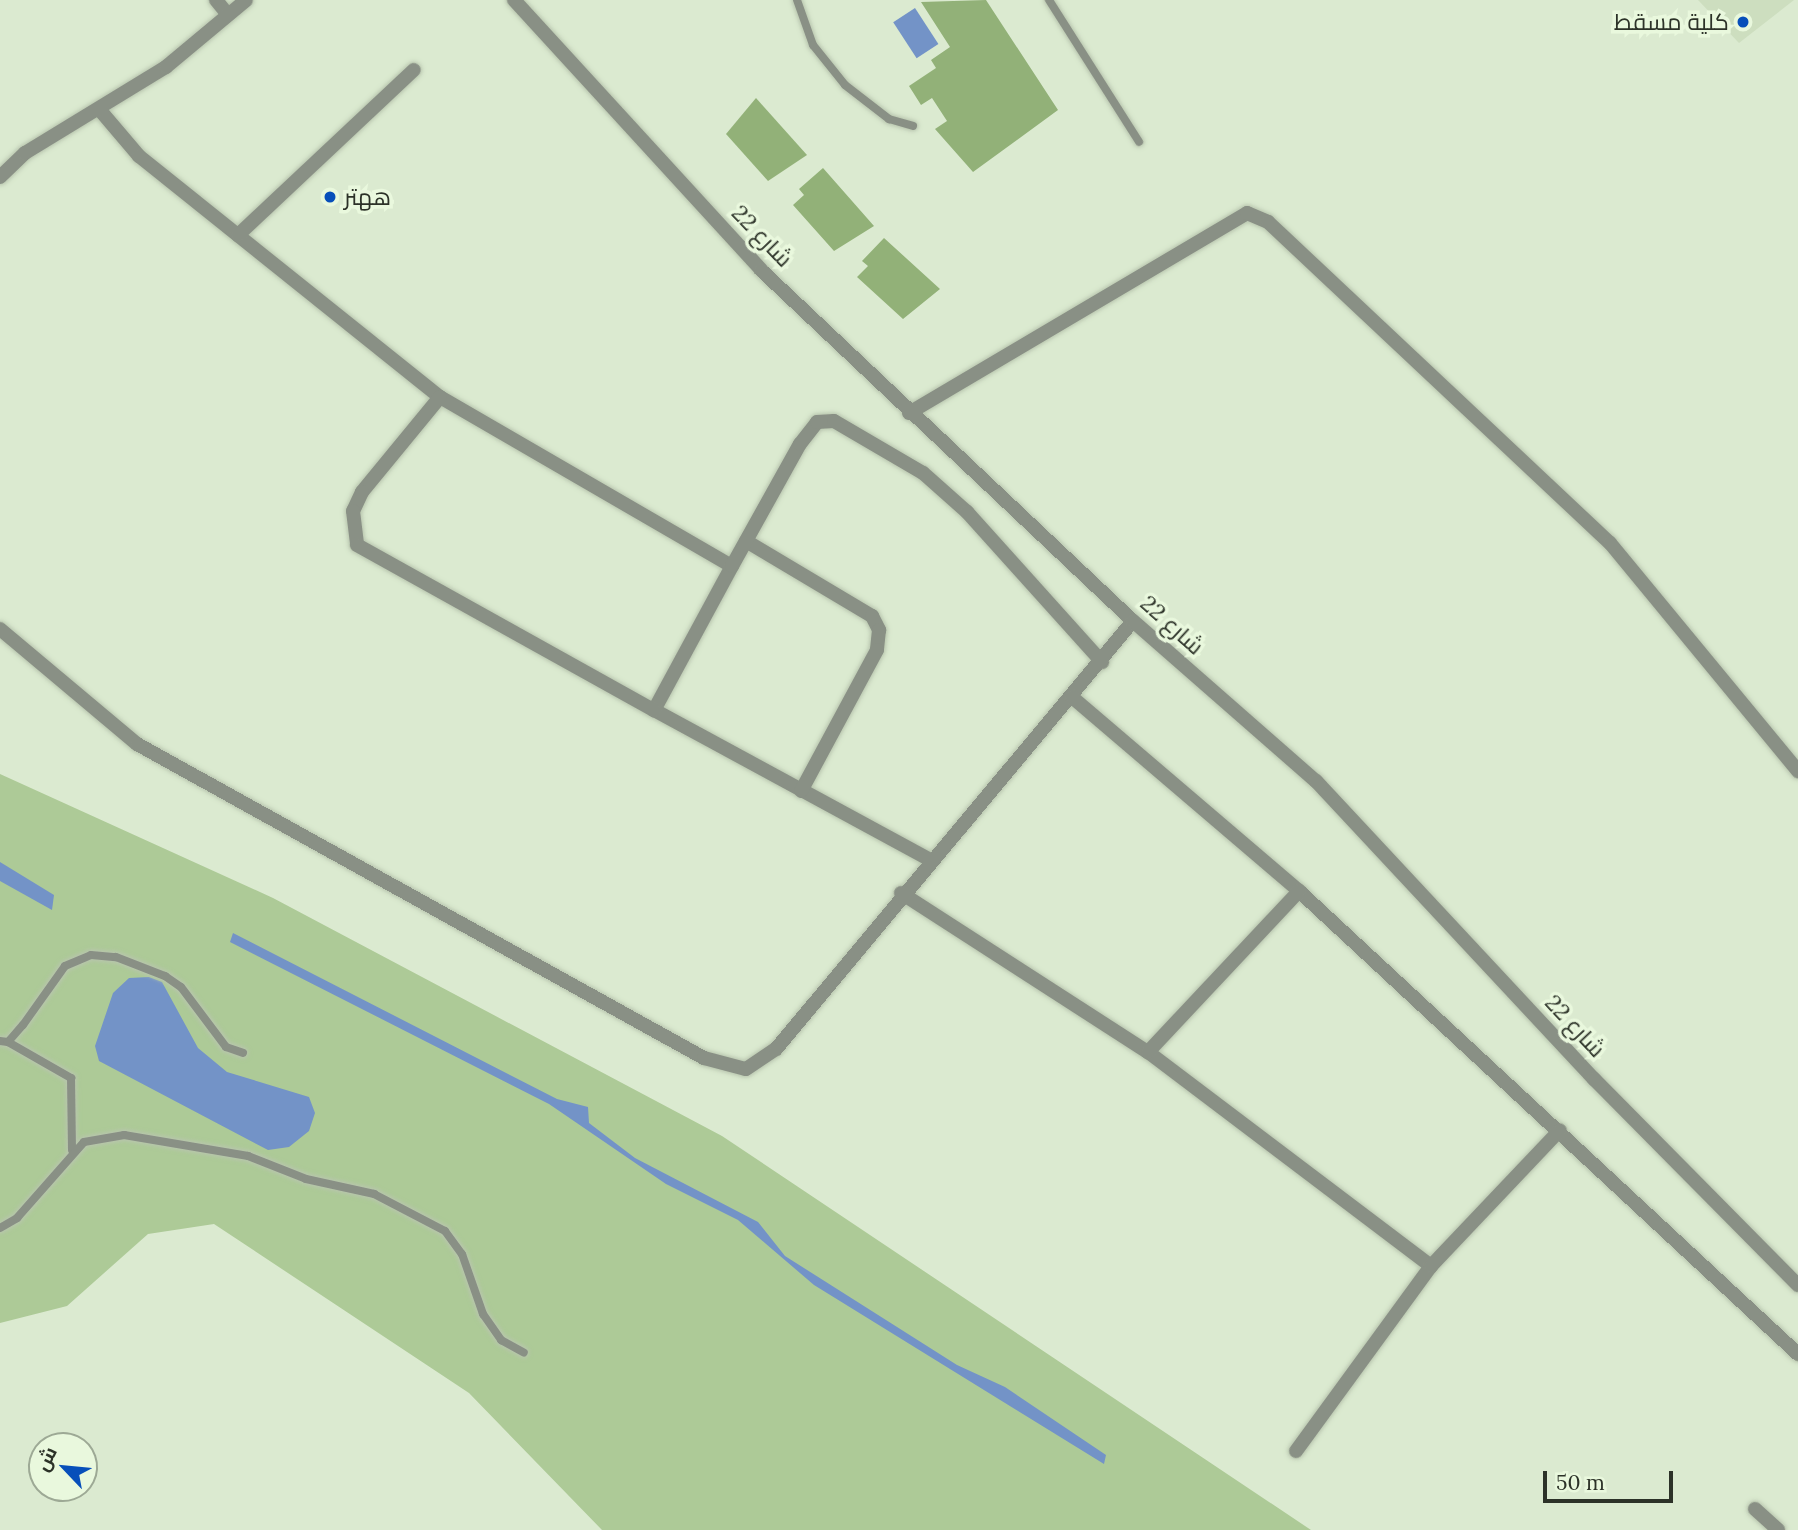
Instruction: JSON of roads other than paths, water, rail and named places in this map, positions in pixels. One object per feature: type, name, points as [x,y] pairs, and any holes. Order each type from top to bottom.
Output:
[{"type":"street","points":[[216,0],[229,15]]},
{"type":"street","points":[[0,177],[25,153],[100,109],[246,0]]},
{"type":"street","name":"شارع 22","points":[[514,0],[761,270],[909,413],[1133,621],[1316,780],[1594,1079],[1798,1285]]},
{"type":"street","points":[[239,235],[414,70]]},
{"type":"street","points":[[100,109],[139,156],[440,397],[732,566]]},
{"type":"street","points":[[909,413],[1247,213],[1268,222],[1609,543],[1798,771]]},
{"type":"street","points":[[440,397],[362,492],[353,511],[356,545],[928,859]]},
{"type":"street","points":[[654,710],[800,444],[817,422],[834,421],[923,473],[967,512],[1101,662]]},
{"type":"street","points":[[746,541],[872,616],[879,630],[877,650],[801,791]]},
{"type":"street","points":[[0,629],[137,744],[704,1058],[746,1069],[776,1049],[928,859],[1072,696],[1133,621]]},
{"type":"street","points":[[1072,696],[1298,891],[1560,1130],[1798,1354]]},
{"type":"street","points":[[1148,1052],[1298,891]]},
{"type":"street","points":[[901,893],[1148,1052],[1431,1266]]},
{"type":"street","points":[[1296,1451],[1431,1266],[1560,1130]]},
{"type":"street","points":[[1755,1509],[1778,1530]]},
{"type":"lane","points":[[797,0],[813,45],[845,85],[889,119],[913,126]]},
{"type":"lane","points":[[1049,0],[1139,142]]},
{"type":"lane","points":[[72,1150],[71,1078],[4,1041],[65,966],[80,957],[103,956],[146,967],[181,987],[226,1047],[243,1052]]},
{"type":"lane","points":[[0,1228],[18,1218],[72,1150],[96,1139],[133,1136],[248,1156],[391,1202],[444,1231],[462,1254],[483,1314],[501,1340],[524,1353]]},
{"type":"water","points":[[915,8],[938,44],[917,58],[893,22]]},
{"type":"water","points":[[0,862],[54,895],[52,910],[0,881]]},
{"type":"water","points":[[233,933],[557,1099],[588,1107],[589,1123],[635,1158],[758,1222],[785,1256],[957,1365],[1005,1387],[1106,1455],[1104,1464],[814,1285],[738,1220],[666,1184],[549,1104],[230,942]]},
{"type":"water","points":[[149,977],[162,982],[198,1048],[227,1072],[309,1097],[315,1113],[309,1131],[289,1147],[268,1150],[99,1061],[95,1046],[113,993],[129,978]]},
{"type":"place","name":"كلية مسقط","points":[[1743,22]]},
{"type":"place","name":"ههتر","points":[[330,197]]}]
